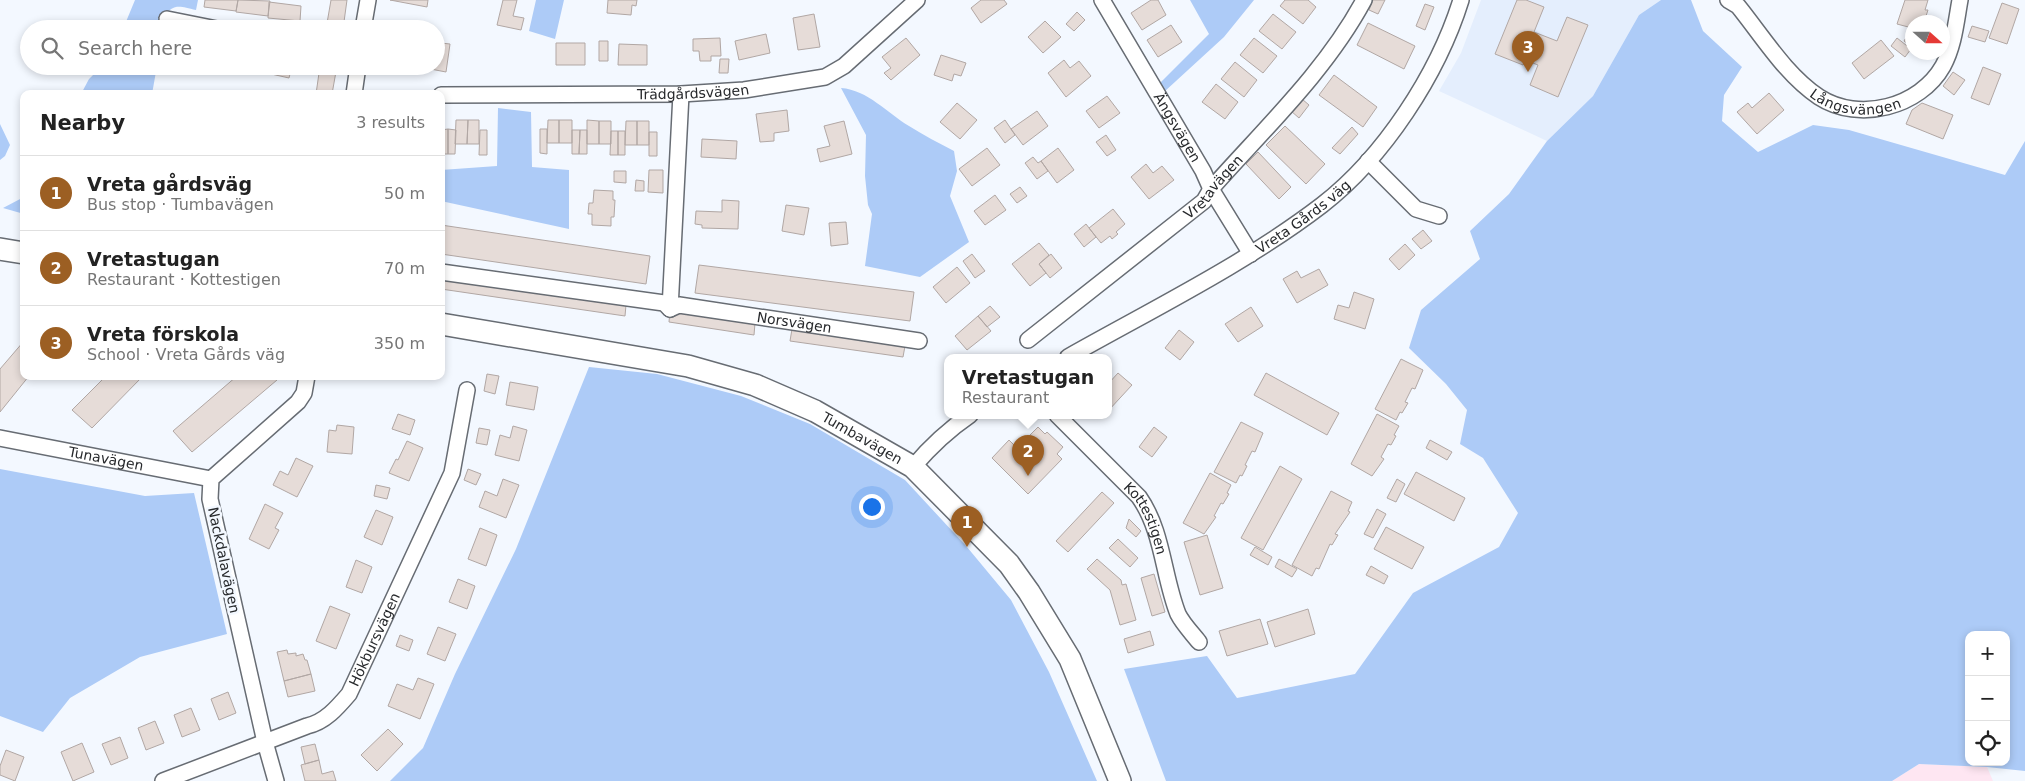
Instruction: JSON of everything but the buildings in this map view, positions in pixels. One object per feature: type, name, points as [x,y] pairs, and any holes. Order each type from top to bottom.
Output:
[{"type":"main road","points":[[0,249],[20,252]]},
{"type":"main road","name":"Tumbavägen","points":[[445,325],[688,366],[755,386],[815,411],[913,467],[1004,558],[1029,592],[1070,659],[1120,781]]},
{"type":"street","points":[[365,20],[368,0]]},
{"type":"street","name":"Trädgårdsvägen","points":[[445,95],[681,94],[744,90],[825,77],[844,66],[917,0]]},
{"type":"street","name":"Ängsvägen","points":[[1102,0],[1203,171],[1211,189],[1251,254]]},
{"type":"street","name":"Vretavägen","points":[[1028,340],[1204,201],[1211,189],[1311,77],[1340,40],[1364,0]]},
{"type":"street","name":"Vreta Gårds väg","points":[[1073,354],[1251,254],[1323,204],[1368,161],[1410,107],[1435,65],[1461,0]]},
{"type":"street","name":"Långsvängen","points":[[1728,0],[1738,6],[1792,74],[1810,90],[1821,98],[1847,108],[1868,109],[1888,108],[1922,90],[1931,82],[1943,67],[1953,41],[1960,0]]},
{"type":"street","points":[[167,19],[172,20]]},
{"type":"street","points":[[355,90],[357,75]]},
{"type":"street","points":[[670,309],[681,94]]},
{"type":"street","points":[[1368,161],[1416,208],[1439,216]]},
{"type":"street","name":"Norsvägen","points":[[445,273],[664,303],[670,309],[680,305],[919,341]]},
{"type":"street","points":[[211,479],[298,402],[304,393],[306,380]]},
{"type":"street","name":"Hökbursvägen","points":[[163,781],[316,724],[328,716],[349,694],[452,473],[467,390]]},
{"type":"street","points":[[913,467],[929,448],[964,419]]},
{"type":"street","name":"Kottestigen","points":[[1061,419],[1139,497],[1146,507],[1157,535],[1179,615],[1198,642]]},
{"type":"street","name":"Tunavägen","points":[[0,438],[211,479]]},
{"type":"street","name":"Nackdalavägen","points":[[211,479],[210,500],[265,742],[276,781]]},
{"type":"shaded area","points":[[135,0],[198,0],[196,10],[181,7],[170,9],[163,17],[163,20],[127,20]]},
{"type":"shaded area","points":[[536,0],[564,0],[555,39],[529,31]]},
{"type":"shaded area","points":[[1190,0],[1254,0],[1224,37],[1164,92],[1160,83],[1209,34]]},
{"type":"shaded area","points":[[1481,0],[1661,0],[1639,15],[1593,96],[1547,141],[1439,91],[1461,53]]},
{"type":"shaded area","points":[[1661,0],[1691,0],[1703,31],[1742,67],[1724,95],[1722,121],[1758,152],[1813,125],[1849,130],[2005,175],[2025,141],[2025,771],[1919,764],[1892,781],[1166,781],[1124,669],[1207,656],[1237,698],[1355,674],[1413,593],[1499,547],[1518,513],[1483,458],[1460,444],[1467,410],[1446,384],[1409,348],[1421,310],[1480,259],[1470,231],[1509,194],[1547,141],[1593,96],[1639,15]]},
{"type":"shaded area","points":[[93,75],[155,75],[153,90],[83,90]]},
{"type":"shaded area","points":[[841,88],[869,97],[909,126],[954,151],[957,171],[950,196],[969,242],[920,277],[865,266],[872,214],[868,205],[865,176],[866,135]]},
{"type":"shaded area","points":[[498,108],[531,112],[532,167],[569,170],[569,229],[445,202],[445,170],[497,166]]},
{"type":"shaded area","points":[[0,124],[10,145],[5,156],[0,160]]},
{"type":"shaded area","points":[[20,199],[20,213],[3,208]]},
{"type":"shaded area","points":[[589,367],[657,374],[741,396],[810,424],[905,480],[967,547],[1011,600],[1049,672],[1097,781],[390,781],[423,748],[455,674],[516,549]]},
{"type":"shaded area","points":[[0,469],[145,496],[194,493],[227,634],[140,657],[70,698],[43,732],[0,716]]},
{"type":"shaded area","points":[[1919,764],[1987,767],[1993,781],[1892,781]]},
{"type":"place","name":"Vreta förskola","points":[[1528,72]]},
{"type":"place","name":"Vretastugan","points":[[1028,476]]},
{"type":"place","name":"Vreta gårdsväg","points":[[967,547]]}]
